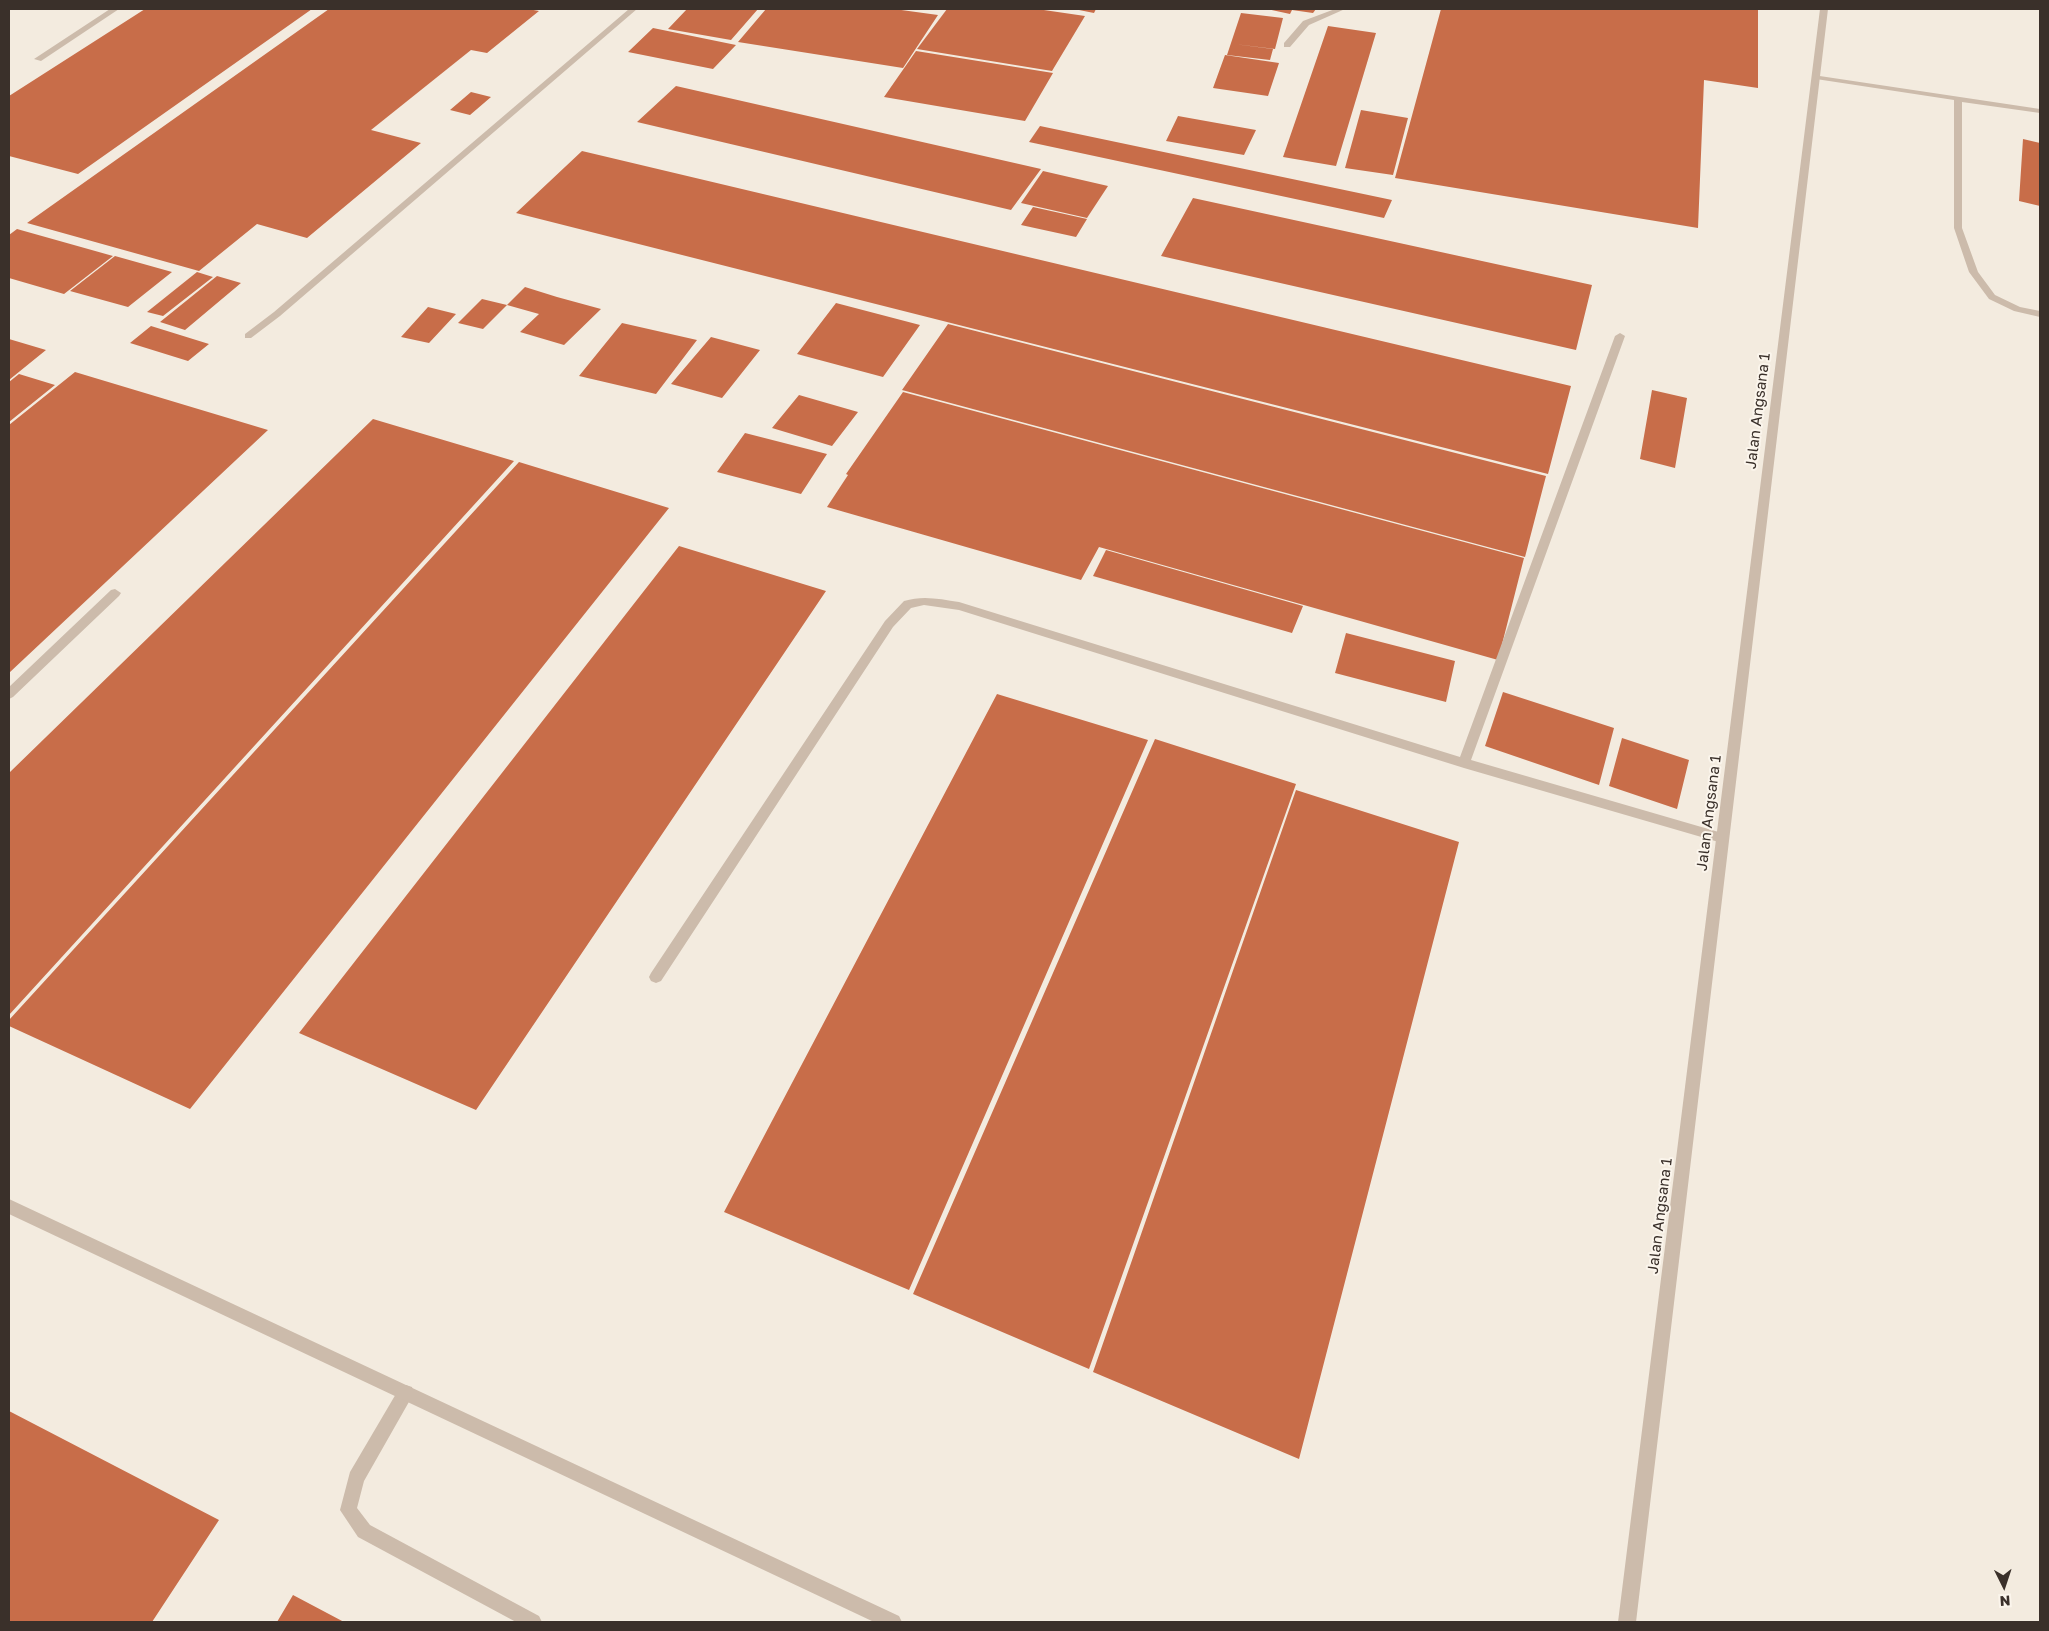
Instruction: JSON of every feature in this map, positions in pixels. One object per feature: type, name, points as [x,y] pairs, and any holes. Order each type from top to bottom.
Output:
[{"type":"street","points":[[38,59],[115,9]]},
{"type":"street","points":[[248,336],[277,314],[633,9]]},
{"type":"street","points":[[1287,45],[1306,23],[1341,9]]},
{"type":"street","name":"Jalan Angsana 1","points":[[1627,1622],[1824,9]]},
{"type":"street","points":[[1816,77],[2040,111]]},
{"type":"street","points":[[1958,98],[1958,228],[1974,272],[1992,297],[2017,309],[2040,314]]},
{"type":"street","points":[[1464,763],[1620,336]]},
{"type":"street","points":[[9,694],[115,593]]},
{"type":"street","points":[[656,977],[889,624],[908,604],[924,601],[959,606],[1464,763],[1722,838]]},
{"type":"street","points":[[9,1206],[893,1622]]},
{"type":"street","points":[[406,1393],[356,1478],[348,1510],[364,1531],[532,1622]]},
{"type":"building","points":[[145,9],[312,9],[78,174],[9,156],[9,96]]},
{"type":"building","points":[[329,9],[528,9],[539,11],[487,53],[471,50],[371,130],[421,143],[307,238],[257,224],[199,271],[27,223]]},
{"type":"building","points":[[687,9],[758,9],[731,40],[668,29]]},
{"type":"building","points":[[766,9],[894,9],[938,15],[903,68],[738,42]]},
{"type":"building","points":[[947,9],[1037,9],[1085,16],[1052,71],[917,49]]},
{"type":"building","points":[[1074,9],[1096,9],[1094,13]]},
{"type":"building","points":[[1267,9],[1316,9],[1313,13],[1292,10],[1290,14]]},
{"type":"building","points":[[1441,9],[1758,9],[1758,88],[1704,80],[1698,228],[1395,178]]},
{"type":"building","points":[[1241,13],[1283,18],[1275,49],[1234,44],[1273,49],[1270,60],[1227,55]]},
{"type":"building","points":[[1328,26],[1376,33],[1336,166],[1283,157]]},
{"type":"building","points":[[653,28],[736,45],[713,69],[628,52]]},
{"type":"building","points":[[916,51],[1053,73],[1025,121],[884,97]]},
{"type":"building","points":[[1225,55],[1279,63],[1268,96],[1213,88]]},
{"type":"building","points":[[676,86],[1041,169],[1011,210],[637,122]]},
{"type":"building","points":[[471,92],[491,97],[470,115],[450,110]]},
{"type":"building","points":[[1361,110],[1408,118],[1393,175],[1345,168]]},
{"type":"building","points":[[1178,116],[1256,130],[1244,155],[1166,141]]},
{"type":"building","points":[[1040,126],[1392,200],[1384,218],[1029,142]]},
{"type":"building","points":[[2023,139],[2040,143],[2040,206],[2019,201]]},
{"type":"building","points":[[582,151],[1571,386],[1548,474],[516,213]]},
{"type":"building","points":[[1043,171],[1108,186],[1087,218],[1021,203]]},
{"type":"building","points":[[1193,198],[1592,285],[1576,350],[1161,256]]},
{"type":"building","points":[[1033,207],[1087,219],[1076,237],[1021,225]]},
{"type":"building","points":[[17,229],[113,256],[64,294],[9,278],[9,235]]},
{"type":"building","points":[[115,256],[172,272],[128,307],[70,291]]},
{"type":"building","points":[[197,272],[213,277],[163,316],[147,312]]},
{"type":"building","points":[[217,276],[241,283],[185,330],[160,322]]},
{"type":"building","points":[[525,287],[601,309],[564,345],[520,332],[539,314],[507,305]]},
{"type":"building","points":[[482,299],[507,305],[483,329],[458,323]]},
{"type":"building","points":[[836,303],[920,325],[883,377],[797,354]]},
{"type":"building","points":[[428,307],[456,314],[429,343],[401,337]]},
{"type":"building","points":[[622,323],[697,340],[656,394],[579,376]]},
{"type":"building","points":[[948,324],[1546,476],[1525,557],[902,390]]},
{"type":"building","points":[[151,326],[209,344],[188,361],[130,343]]},
{"type":"building","points":[[711,337],[760,350],[722,398],[671,384]]},
{"type":"building","points":[[9,339],[46,350],[9,380]]},
{"type":"building","points":[[75,372],[268,430],[9,673],[9,425]]},
{"type":"building","points":[[19,374],[55,385],[9,422],[9,382]]},
{"type":"building","points":[[1652,390],[1687,398],[1675,468],[1640,459]]},
{"type":"building","points":[[903,392],[1524,558],[1498,660],[1099,547],[1081,580],[827,507],[848,475],[846,474]]},
{"type":"building","points":[[799,395],[858,412],[832,446],[772,428]]},
{"type":"building","points":[[373,419],[514,461],[9,1015],[9,773]]},
{"type":"building","points":[[745,433],[827,454],[801,494],[717,472]]},
{"type":"building","points":[[519,462],[669,508],[190,1109],[9,1026],[9,1020]]},
{"type":"building","points":[[679,546],[826,591],[476,1110],[299,1033]]},
{"type":"building","points":[[1106,550],[1303,606],[1292,633],[1093,576]]},
{"type":"building","points":[[1346,633],[1455,661],[1446,702],[1335,673]]},
{"type":"building","points":[[1503,692],[1614,728],[1599,785],[1485,746]]},
{"type":"building","points":[[997,694],[1148,740],[909,1290],[724,1212]]},
{"type":"building","points":[[1622,738],[1689,760],[1677,809],[1609,786]]},
{"type":"building","points":[[1155,739],[1296,784],[1089,1369],[913,1294]]},
{"type":"building","points":[[1296,790],[1459,842],[1299,1459],[1093,1372]]},
{"type":"building","points":[[9,1411],[219,1520],[152,1622],[9,1622]]},
{"type":"building","points":[[293,1595],[344,1622],[277,1622]]}]
